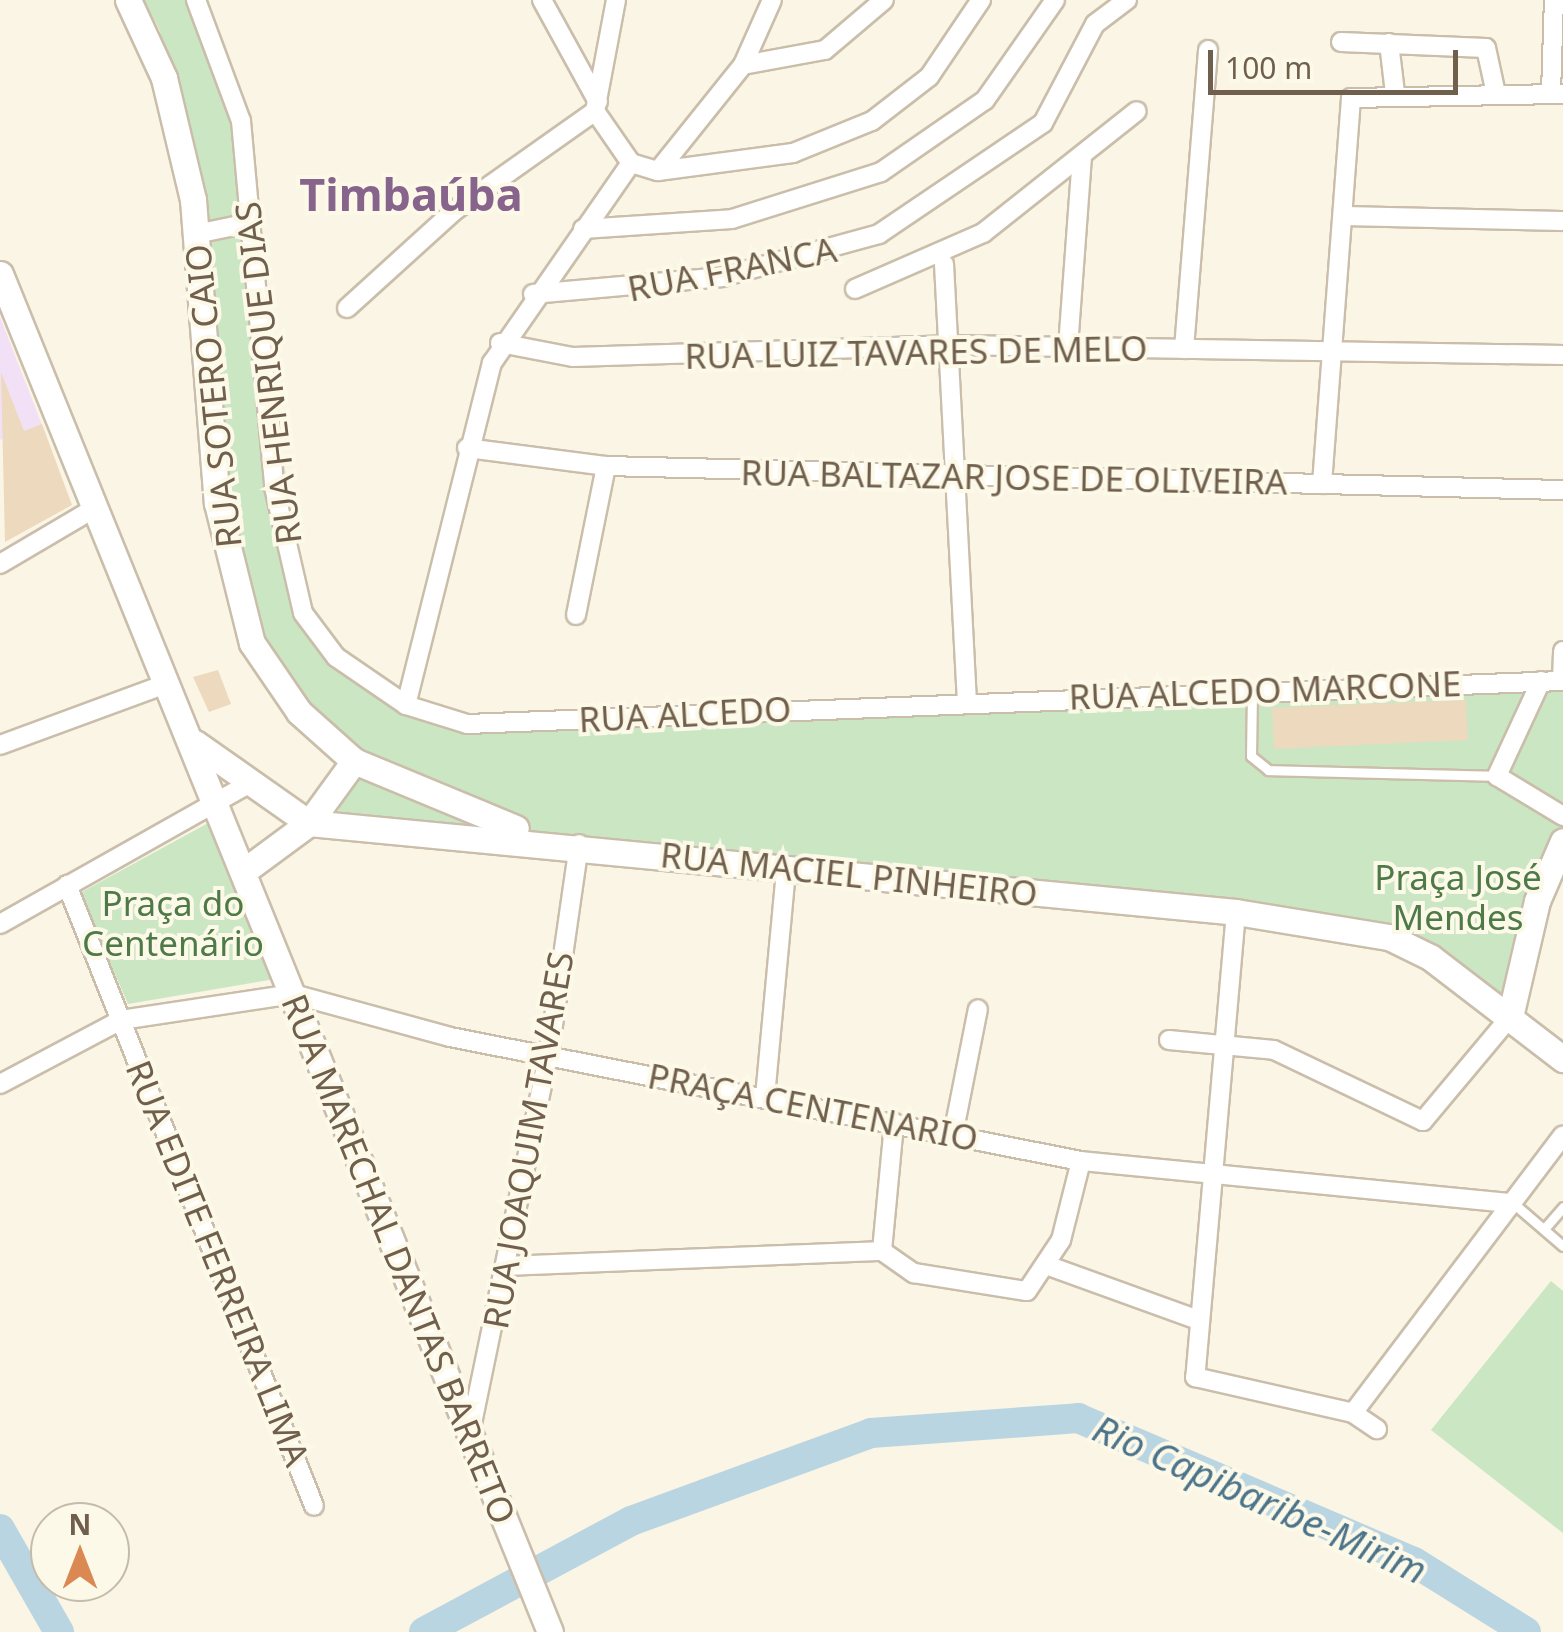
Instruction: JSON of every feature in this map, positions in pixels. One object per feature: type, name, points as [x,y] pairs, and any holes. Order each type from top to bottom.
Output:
[{"type":"street","name":"RUA SOTERO CAIO","points":[[128,0],[164,78],[196,234],[217,503],[252,643],[299,712],[354,761],[436,802],[578,844]]},
{"type":"street","name":"RUA HENRIQUE DIAS","points":[[196,0],[242,121],[274,487],[303,613],[336,657],[406,705]]},
{"type":"street","points":[[542,0],[630,164],[658,171],[793,152],[872,121],[929,77],[981,0]]},
{"type":"street","points":[[347,308],[454,211],[596,106],[616,0]]},
{"type":"street","points":[[658,171],[743,65],[772,0]]},
{"type":"street","points":[[743,65],[825,50],[884,0]]},
{"type":"street","points":[[583,229],[732,219],[881,172],[985,100],[1056,0]]},
{"type":"street","name":"RUA FRANCA","points":[[533,294],[722,278],[879,234],[1043,123],[1095,24],[1127,0]]},
{"type":"street","points":[[1322,484],[1350,100],[1396,93],[1557,94],[1554,0]]},
{"type":"street","points":[[1341,42],[1486,48],[1496,94]]},
{"type":"street","points":[[1389,43],[1396,93]]},
{"type":"street","points":[[1184,349],[1208,50]]},
{"type":"street","points":[[855,289],[961,246],[1082,157],[1137,111]]},
{"type":"street","points":[[1068,347],[1082,157]]},
{"type":"street","points":[[406,705],[467,448],[500,343],[630,164]]},
{"type":"street","points":[[1344,216],[1563,221]]},
{"type":"street","points":[[196,234],[249,223]]},
{"type":"street","points":[[944,264],[966,700]]},
{"type":"street","name":"RUA MARECHAL DANTAS BARRETO","points":[[0,276],[550,1632]]},
{"type":"street","name":"RUA LUIZ TAVARES DE MELO","points":[[500,343],[573,357],[948,345],[1563,356]]},
{"type":"street","name":"RUA BALTAZAR JOSE DE OLIVEIRA","points":[[467,448],[606,466],[1563,490]]},
{"type":"street","points":[[576,615],[606,466]]},
{"type":"street","points":[[0,564],[95,508]]},
{"type":"street","points":[[1562,681],[1563,651]]},
{"type":"street","name":"RUA ALCEDO MARCONE","points":[[966,700],[1562,681]]},
{"type":"street","points":[[1541,682],[1498,776],[1563,816]]},
{"type":"street","points":[[0,745],[166,684]]},
{"type":"street","name":"RUA ALCEDO","points":[[406,705],[467,724],[966,700]]},
{"type":"street","name":"RUA MACIEL PINHEIRO","points":[[190,739],[245,786],[308,823],[578,844],[786,870],[1236,912],[1389,937],[1510,1017],[1563,1059]]},
{"type":"street","points":[[244,871],[308,823],[354,761]]},
{"type":"street","points":[[0,924],[245,786]]},
{"type":"street","name":"RUA JOAQUIM TAVARES","points":[[470,1434],[508,1266],[549,1053],[578,844]]},
{"type":"street","points":[[1170,1040],[1224,1042],[1312,1062],[1423,1121],[1510,1017],[1560,852]]},
{"type":"street","points":[[766,1097],[786,870]]},
{"type":"street","name":"RUA EDITE FERREIRA LIMA","points":[[67,885],[314,1506]]},
{"type":"street","points":[[1236,912],[1198,1320],[1197,1381],[1353,1413],[1377,1430]]},
{"type":"street","name":"PRAÇA CENTENARIO","points":[[0,1084],[121,1020],[292,994],[404,1027],[1081,1161],[1213,1178],[1512,1204]]},
{"type":"street","points":[[953,1135],[978,1009]]},
{"type":"street","points":[[882,1251],[894,1123]]},
{"type":"street","points":[[1353,1413],[1563,1135]]},
{"type":"street","points":[[508,1266],[882,1251],[914,1273],[1012,1295],[1032,1286],[1050,1266],[1081,1161]]},
{"type":"street","points":[[1050,1266],[1198,1320]]},
{"type":"lane","points":[[1252,690],[1252,756],[1268,770],[1498,776]]},
{"type":"lane","points":[[1512,1204],[1563,1246]]},
{"type":"lane","points":[[1544,1230],[1563,1207]]},
{"type":"shaded area","points":[[0,317],[42,425],[0,440]]},
{"type":"green space","name":"Praça José Mendes","points":[[144,0],[196,0],[241,121],[303,613],[336,657],[406,705],[467,724],[1563,681],[1563,839],[1510,1017],[1389,937],[334,825],[354,761],[299,712],[231,573],[193,200],[160,31]]},
{"type":"green space","name":"Praça do Centenário","points":[[210,822],[275,979],[128,1004],[80,893]]},
{"type":"green space","points":[[1551,1281],[1563,1291],[1563,1533],[1431,1430]]},
{"type":"building","points":[[1,372],[24,431],[42,424],[72,505],[5,542]]},
{"type":"building","points":[[218,670],[231,704],[209,712],[193,677]]},
{"type":"building","points":[[1466,700],[1468,740],[1274,749],[1272,708]]},
{"type":"waterway","name":"Rio Capibaribe-Mirim","points":[[424,1632],[631,1521],[871,1433],[1078,1418],[1414,1562],[1526,1632]]},
{"type":"waterway","name":"Rio Capibaribe-Mirim","points":[[0,1529],[59,1632]]},
{"type":"district","name":"Timbaúba","points":[[411,194]]}]
